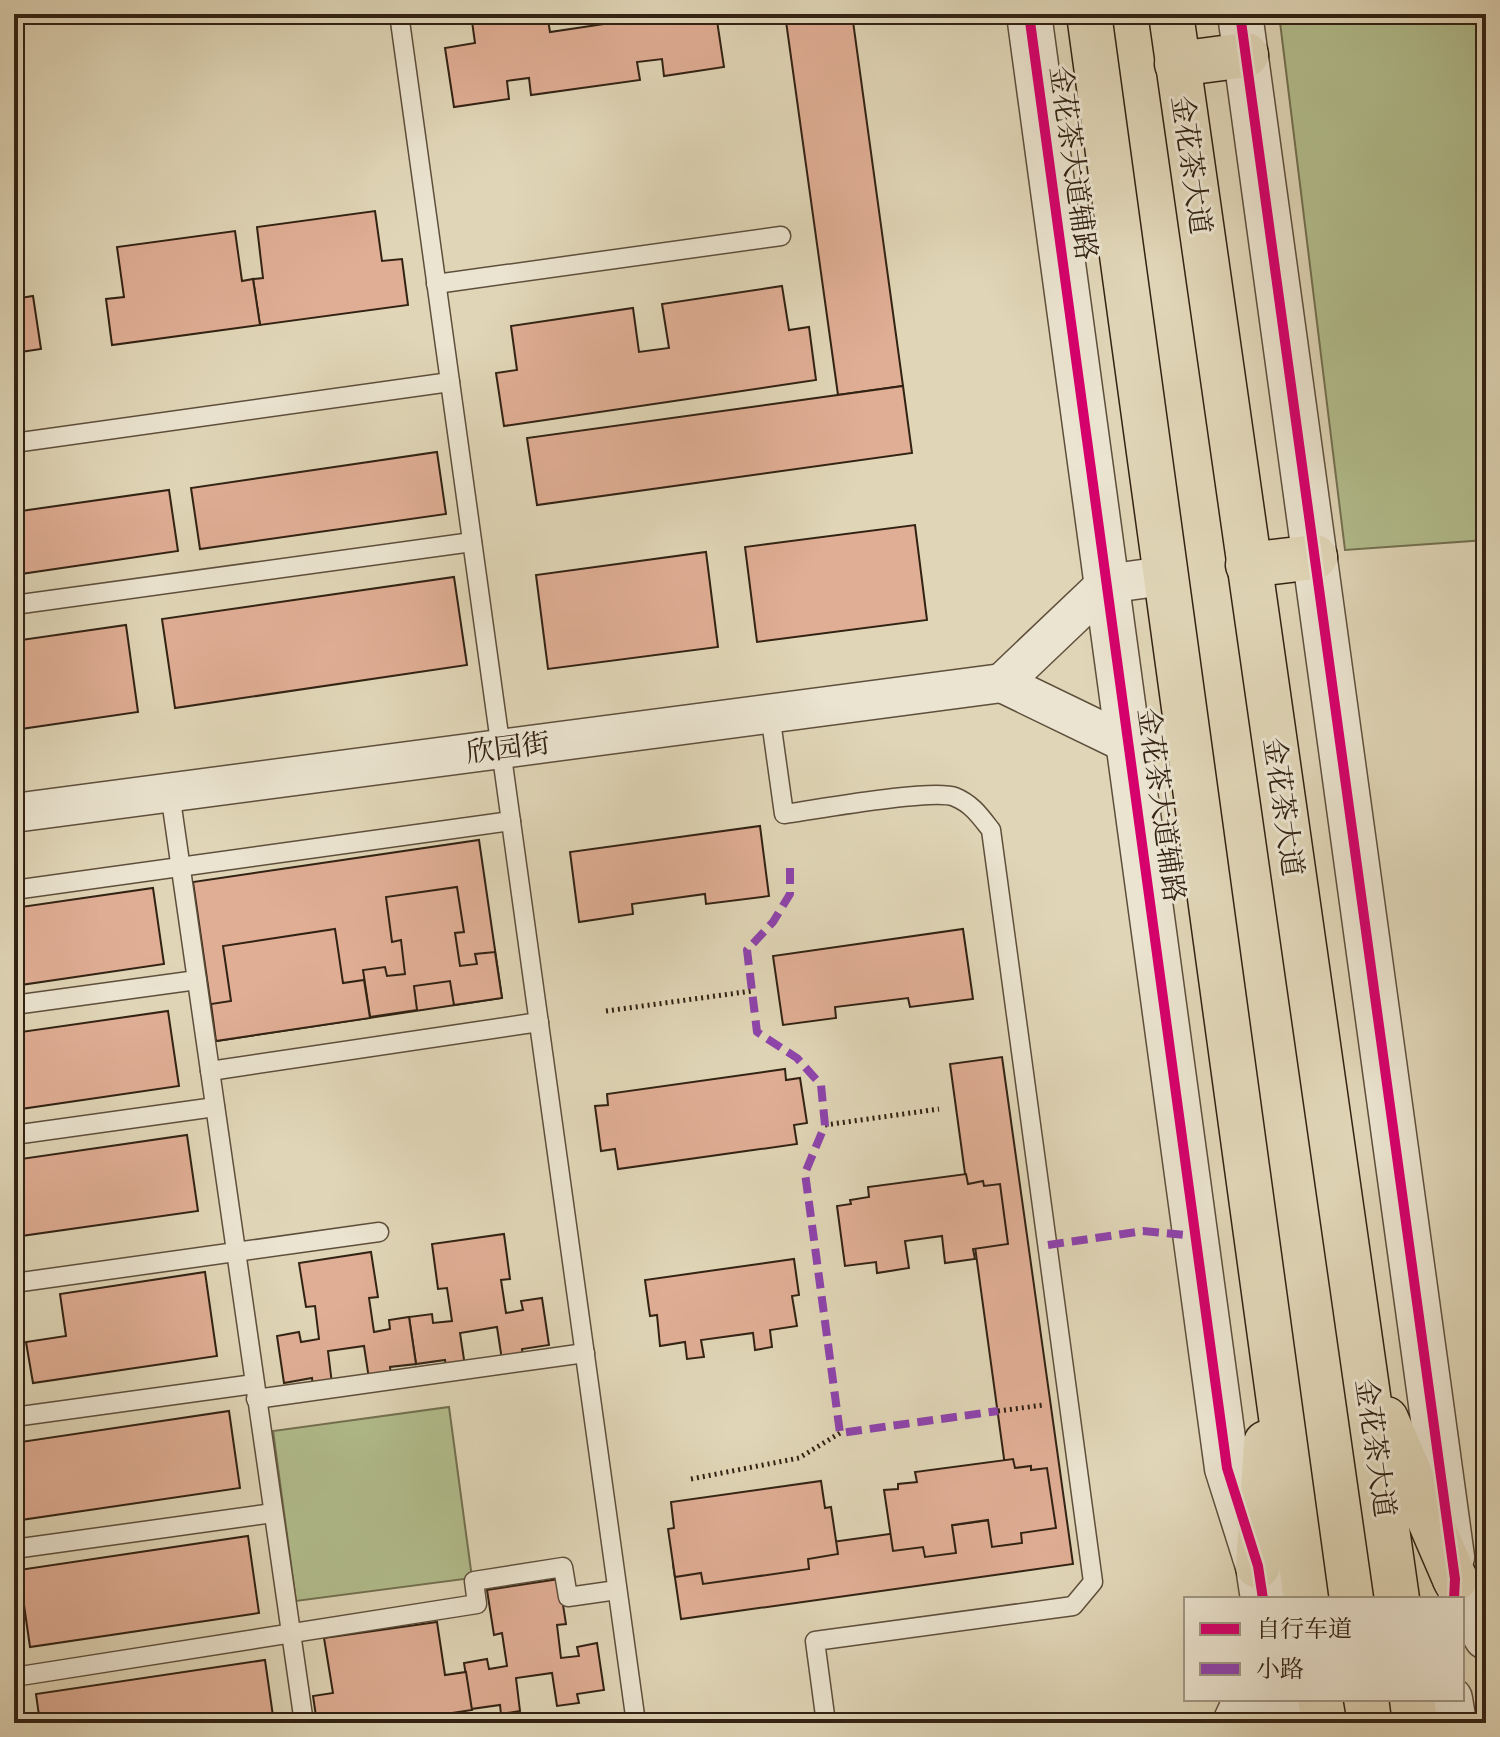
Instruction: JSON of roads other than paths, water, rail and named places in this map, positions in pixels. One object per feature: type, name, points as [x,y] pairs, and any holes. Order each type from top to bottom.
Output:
[{"type":"highway","points":[[1089,14],[1306,1597]]},
{"type":"highway","name":"金花茶大道","points":[[1171,14],[1397,1597]]},
{"type":"highway","points":[[1177,64],[1243,35]]},
{"type":"highway","points":[[1248,565],[1315,557]]},
{"type":"highway","points":[[1259,1588],[1272,1353]]},
{"type":"highway","points":[[1363,1366],[1454,1589]]},
{"type":"highway","points":[[1320,1701],[1324,1723]]},
{"type":"highway","points":[[1412,1701],[1415,1723]]},
{"type":"street","name":"金花茶大道辅路","points":[[1029,14],[1227,1468],[1259,1588]]},
{"type":"street","points":[[1243,35],[1454,1589]]},
{"type":"street","points":[[1164,576],[1106,584],[1002,683],[1128,744],[1186,737]]},
{"type":"street","name":"欣园街","points":[[14,813],[1002,683]]},
{"type":"street","points":[[1464,1604],[1486,1637]]},
{"type":"street","points":[[1235,1723],[1245,1701]]},
{"type":"street","points":[[1277,1701],[1280,1723]]},
{"type":"street","points":[[1450,1701],[1454,1723]]},
{"type":"lane","points":[[399,14],[636,1723]]},
{"type":"lane","points":[[436,284],[781,236]]},
{"type":"lane","points":[[14,443],[450,382]]},
{"type":"lane","points":[[14,605],[472,542]]},
{"type":"lane","points":[[770,714],[784,814],[920,796],[952,795],[974,808],[991,830],[1093,1582],[1073,1606],[815,1641],[826,1723]]},
{"type":"lane","points":[[170,793],[304,1723]]},
{"type":"lane","points":[[14,890],[511,821]]},
{"type":"lane","points":[[14,1005],[197,980]]},
{"type":"lane","points":[[210,1071],[539,1022]]},
{"type":"lane","points":[[14,1135],[215,1107]]},
{"type":"lane","points":[[14,1283],[379,1232]]},
{"type":"lane","points":[[14,1417],[585,1353]]},
{"type":"lane","points":[[14,1549],[273,1513]]},
{"type":"lane","points":[[14,1677],[477,1604],[474,1581],[563,1567],[568,1597],[617,1590]]}]
